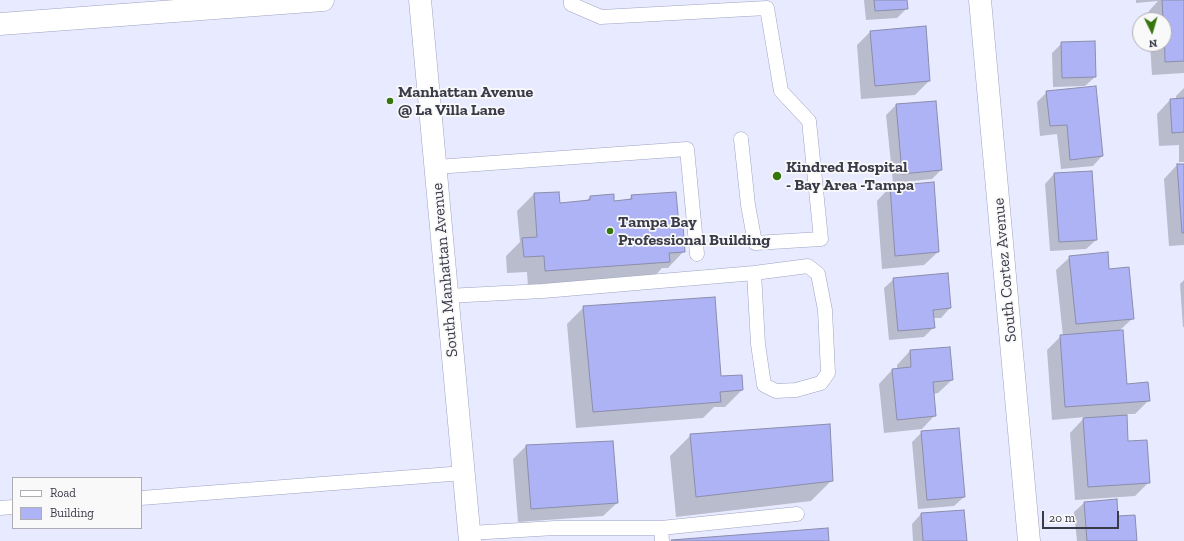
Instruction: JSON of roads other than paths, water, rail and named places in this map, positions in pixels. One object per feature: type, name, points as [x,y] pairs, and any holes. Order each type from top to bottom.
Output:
[{"type":"street","points":[[0,24],[208,4],[323,0]]},
{"type":"street","name":"South Manhattan Avenue","points":[[420,0],[470,537]]},
{"type":"street","name":"South Cortez Avenue","points":[[980,0],[1029,541]]},
{"type":"lane","points":[[571,0],[571,4],[601,17],[767,8],[781,90],[809,121],[821,238],[755,242],[748,205],[741,139]]},
{"type":"lane","points":[[436,167],[687,149],[697,254]]},
{"type":"lane","points":[[448,296],[543,292],[754,273],[808,266],[818,274],[825,310],[828,373],[821,383],[796,390],[776,391],[764,385],[758,344],[754,273]]},
{"type":"lane","points":[[142,498],[464,473]]},
{"type":"lane","points":[[0,508],[12,507]]},
{"type":"lane","points":[[470,537],[554,528],[661,534],[796,514]]},
{"type":"place","name":"Manhattan Avenue @ La Villa Lane","points":[[390,101]]},
{"type":"place","name":"Kindred Hospital - Bay Area -Tampa","points":[[777,176]]},
{"type":"place","name":"Tampa Bay Professional Building","points":[[610,231]]}]
